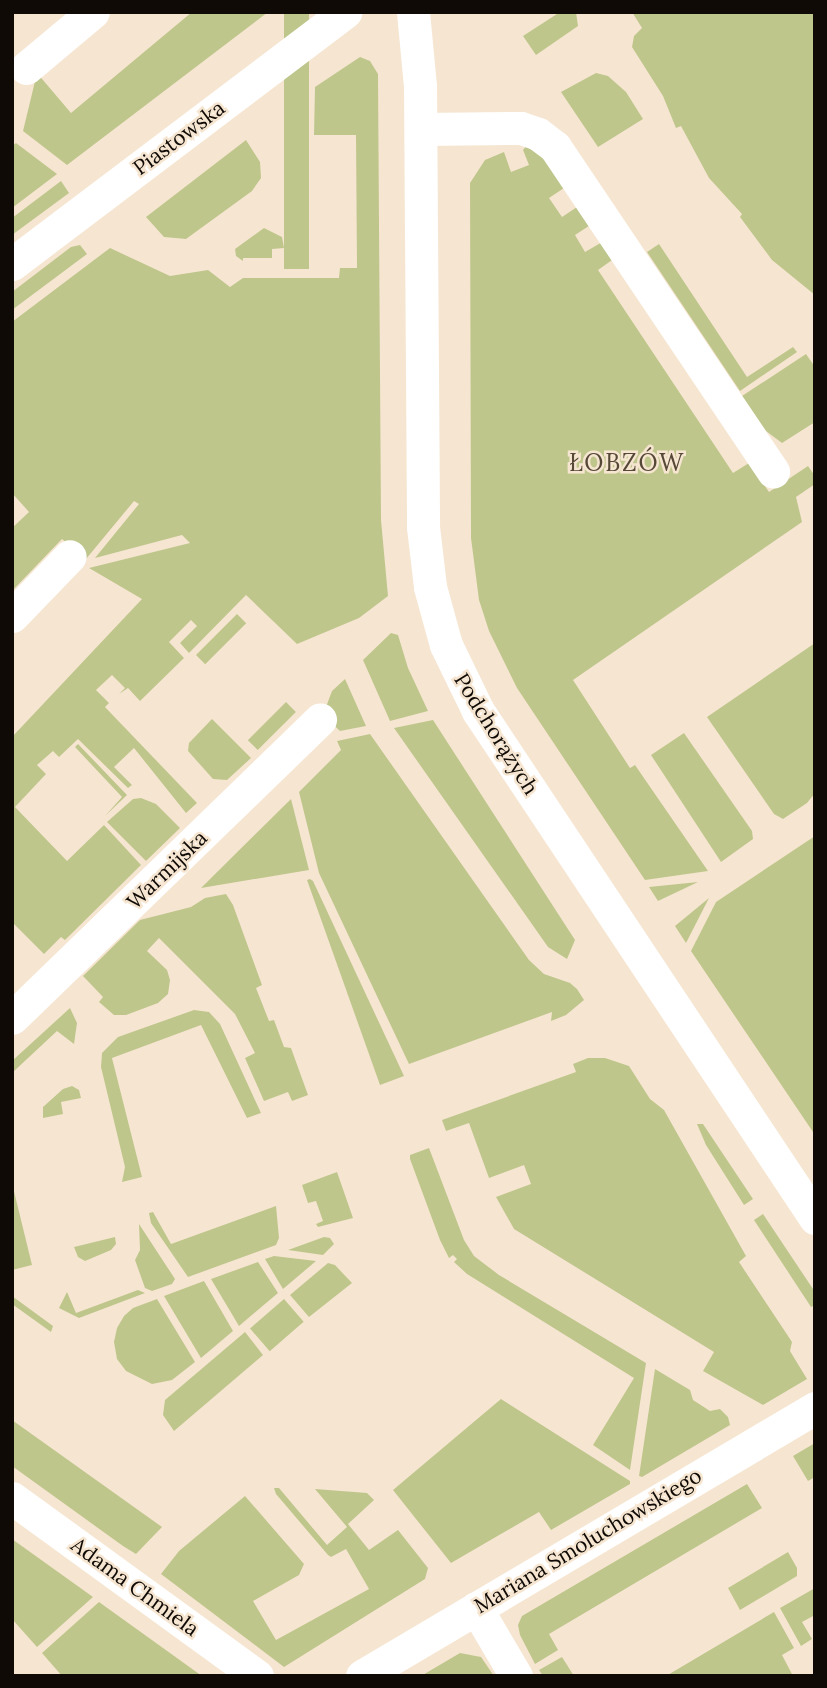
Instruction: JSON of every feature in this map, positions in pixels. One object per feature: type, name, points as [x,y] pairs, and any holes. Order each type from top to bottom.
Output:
[{"type":"street","points":[[26,68],[93,12]]},
{"type":"street","name":"Piastowska","points":[[12,264],[345,12]]},
{"type":"street","name":"Podchorążych","points":[[413,12],[420,69],[423,527],[430,587],[446,645],[485,721],[815,1218]]},
{"type":"street","points":[[421,129],[515,127],[538,134],[555,147],[773,471]]},
{"type":"street","points":[[12,616],[71,556]]},
{"type":"street","name":"Warmijska","points":[[12,1018],[320,720]]},
{"type":"street","name":"Mariana Smoluchowskiego","points":[[362,1676],[815,1408]]},
{"type":"street","name":"Adama Chmiela","points":[[12,1498],[257,1676]]},
{"type":"street","points":[[476,1608],[516,1676]]},
{"type":"green space","points":[[192,12],[268,12],[67,165],[23,131],[37,73],[71,113]]},
{"type":"green space","points":[[284,12],[309,12],[309,269],[284,269]]},
{"type":"green space","points":[[560,12],[576,12],[578,26],[536,55],[523,36]]},
{"type":"green space","points":[[632,12],[815,12],[815,295],[772,260],[740,217],[742,214],[709,178],[681,126],[676,128],[663,96],[632,47],[634,36],[642,28]]},
{"type":"green space","points":[[360,57],[370,61],[378,74],[381,520],[388,596],[359,618],[297,644],[246,595],[189,653],[180,643],[197,626],[191,620],[169,642],[184,658],[140,701],[128,688],[119,694],[125,688],[112,675],[96,690],[109,703],[105,707],[197,803],[186,813],[134,748],[114,767],[132,785],[128,788],[78,739],[59,757],[53,751],[37,765],[46,774],[15,807],[67,861],[104,825],[141,865],[65,940],[61,937],[44,954],[12,922],[12,737],[142,599],[89,568],[190,543],[182,535],[95,558],[139,504],[134,501],[86,559],[62,539],[12,591],[12,528],[29,512],[12,493],[12,322],[110,248],[170,276],[208,270],[230,287],[243,278],[339,278],[340,268],[357,268],[356,135],[314,135],[315,87]]},
{"type":"green space","points":[[596,73],[608,76],[626,92],[643,119],[598,147],[561,92]]},
{"type":"green space","points":[[246,140],[260,162],[261,178],[252,191],[186,239],[164,237],[146,217]]},
{"type":"green space","points":[[16,143],[57,174],[12,208],[12,146]]},
{"type":"green space","points":[[527,145],[534,147],[567,186],[549,198],[562,217],[580,205],[592,224],[575,235],[585,252],[604,241],[615,258],[598,270],[733,473],[749,463],[769,492],[808,466],[815,476],[815,484],[796,497],[802,522],[573,680],[630,768],[635,765],[708,871],[645,880],[517,688],[489,631],[479,600],[471,538],[470,183],[485,160],[504,152],[511,172],[529,165],[523,150]]},
{"type":"green space","points":[[61,181],[69,193],[12,235],[12,218]]},
{"type":"green space","points":[[264,228],[282,237],[284,248],[272,249],[272,258],[243,258],[243,261],[236,256],[235,249]]},
{"type":"green space","points":[[659,244],[747,377],[793,347],[797,352],[740,391],[647,252]]},
{"type":"green space","points":[[80,245],[87,254],[12,310],[12,292],[71,247]]},
{"type":"green space","points":[[806,354],[815,367],[815,422],[782,443],[766,431],[742,396]]},
{"type":"green space","points":[[237,614],[246,623],[205,664],[196,655]]},
{"type":"green space","points":[[391,633],[398,635],[408,668],[428,711],[390,721],[363,660]]},
{"type":"green space","points":[[815,643],[815,793],[807,803],[783,819],[774,814],[707,717]]},
{"type":"green space","points":[[345,679],[366,726],[340,731],[323,715],[332,691]]},
{"type":"green space","points":[[286,702],[296,712],[258,750],[248,740]]},
{"type":"green space","points":[[212,719],[251,758],[227,780],[213,779],[188,751],[189,743]]},
{"type":"green space","points":[[433,720],[575,940],[567,959],[548,947],[394,728]]},
{"type":"green space","points":[[684,733],[752,831],[753,839],[721,862],[651,755]]},
{"type":"green space","points":[[370,734],[529,960],[544,974],[570,983],[577,989],[584,1000],[566,1015],[551,1021],[552,1012],[409,1064],[319,873],[299,792],[341,750],[337,741]]},
{"type":"green space","points":[[78,744],[127,795],[105,816],[122,797],[75,747]]},
{"type":"green space","points":[[141,798],[156,804],[180,828],[146,861],[107,822],[133,799]]},
{"type":"green space","points":[[291,799],[309,870],[201,888]]},
{"type":"green space","points":[[815,836],[815,1135],[691,951],[716,902]]},
{"type":"green space","points":[[310,879],[404,1076],[380,1085],[307,880]]},
{"type":"green space","points":[[698,882],[658,901],[649,887]]},
{"type":"green space","points":[[226,894],[233,905],[262,985],[256,988],[269,1021],[274,1020],[284,1047],[291,1048],[308,1095],[292,1101],[288,1092],[264,1101],[245,1058],[255,1053],[235,1014],[159,938],[147,951],[167,970],[170,980],[168,994],[158,1003],[126,1015],[114,1015],[99,1002],[103,997],[83,976],[140,920],[191,907],[205,898]]},
{"type":"green space","points":[[709,898],[686,943],[675,926]]},
{"type":"green space","points":[[70,1008],[77,1023],[74,1044],[57,1031],[12,1073],[12,1061]]},
{"type":"green space","points":[[194,1010],[209,1012],[220,1024],[261,1113],[247,1118],[201,1025],[112,1058],[142,1177],[122,1182],[125,1167],[101,1067],[102,1053],[118,1037]]},
{"type":"green space","points":[[588,1058],[605,1058],[629,1066],[650,1099],[664,1110],[746,1256],[739,1262],[792,1342],[790,1351],[807,1379],[763,1405],[703,1371],[714,1352],[514,1229],[496,1197],[531,1184],[524,1165],[489,1178],[469,1123],[446,1131],[442,1120],[576,1072],[573,1064]]},
{"type":"green space","points":[[72,1086],[79,1090],[81,1098],[61,1102],[63,1114],[43,1118],[43,1107],[63,1089]]},
{"type":"green space","points":[[697,1124],[703,1124],[753,1199],[744,1205],[706,1145]]},
{"type":"green space","points":[[429,1148],[464,1240],[474,1256],[499,1275],[646,1363],[630,1470],[593,1445],[634,1378],[467,1274],[454,1262],[457,1259],[453,1255],[449,1258],[410,1159],[410,1155]]},
{"type":"green space","points":[[337,1172],[353,1218],[318,1227],[316,1224],[323,1221],[316,1201],[308,1203],[302,1185]]},
{"type":"green space","points":[[12,1183],[32,1265],[12,1270]]},
{"type":"green space","points":[[276,1206],[279,1238],[276,1245],[188,1277],[151,1223],[149,1213],[153,1212],[171,1244]]},
{"type":"green space","points":[[763,1214],[815,1292],[815,1305],[811,1307],[754,1220]]},
{"type":"green space","points":[[139,1224],[175,1279],[172,1284],[152,1291],[145,1288],[135,1260],[140,1250]]},
{"type":"green space","points":[[115,1237],[116,1244],[111,1250],[85,1261],[78,1257],[74,1247]]},
{"type":"green space","points":[[324,1237],[330,1238],[334,1244],[323,1255],[288,1250]]},
{"type":"green space","points":[[274,1256],[316,1261],[283,1289],[265,1259]]},
{"type":"green space","points":[[258,1262],[278,1293],[239,1326],[211,1279]]},
{"type":"green space","points":[[328,1263],[335,1265],[352,1283],[309,1317],[290,1295]]},
{"type":"green space","points":[[204,1281],[233,1331],[201,1358],[164,1296]]},
{"type":"green space","points":[[138,1290],[145,1293],[79,1318],[59,1308],[67,1292],[76,1313]]},
{"type":"green space","points":[[12,1296],[53,1326],[51,1332],[12,1304]]},
{"type":"green space","points":[[157,1299],[195,1362],[172,1380],[152,1384],[126,1371],[117,1359],[114,1342],[117,1328],[124,1316],[133,1308]]},
{"type":"green space","points":[[284,1299],[304,1322],[270,1351],[250,1329]]},
{"type":"green space","points":[[245,1332],[263,1355],[174,1431],[163,1415],[165,1400]]},
{"type":"green space","points":[[655,1369],[690,1390],[693,1400],[710,1411],[720,1409],[728,1417],[730,1425],[642,1477],[639,1476]]},
{"type":"green space","points":[[501,1399],[630,1481],[630,1484],[551,1530],[539,1512],[451,1563],[393,1490]]},
{"type":"green space","points":[[12,1420],[162,1527],[136,1554],[123,1546],[12,1466]]},
{"type":"green space","points":[[815,1443],[815,1477],[808,1481],[793,1456]]},
{"type":"green space","points":[[747,1484],[762,1508],[549,1634],[558,1650],[535,1664],[520,1635],[518,1625],[522,1616]]},
{"type":"green space","points":[[274,1488],[279,1488],[327,1545],[347,1527],[315,1489],[367,1493],[374,1500],[348,1524],[369,1550],[398,1530],[428,1568],[425,1579],[284,1667],[161,1574],[179,1551],[245,1496],[304,1564],[299,1575],[253,1601],[276,1640],[369,1589],[346,1549],[331,1557],[328,1555],[276,1494]]},
{"type":"green space","points":[[12,1539],[93,1597],[37,1647],[12,1619]]},
{"type":"green space","points":[[788,1552],[797,1568],[797,1576],[740,1610],[728,1588]]},
{"type":"green space","points":[[815,1588],[815,1615],[802,1622],[812,1639],[801,1646],[780,1608]]},
{"type":"green space","points":[[99,1602],[202,1676],[62,1676],[42,1653]]},
{"type":"green space","points":[[774,1612],[794,1648],[782,1655],[793,1676],[666,1676]]},
{"type":"green space","points":[[460,1653],[481,1657],[494,1676],[421,1676]]},
{"type":"green space","points":[[562,1657],[574,1676],[543,1676],[539,1670]]},
{"type":"district","name":"ŁOBZÓW","points":[[627,463]]}]
